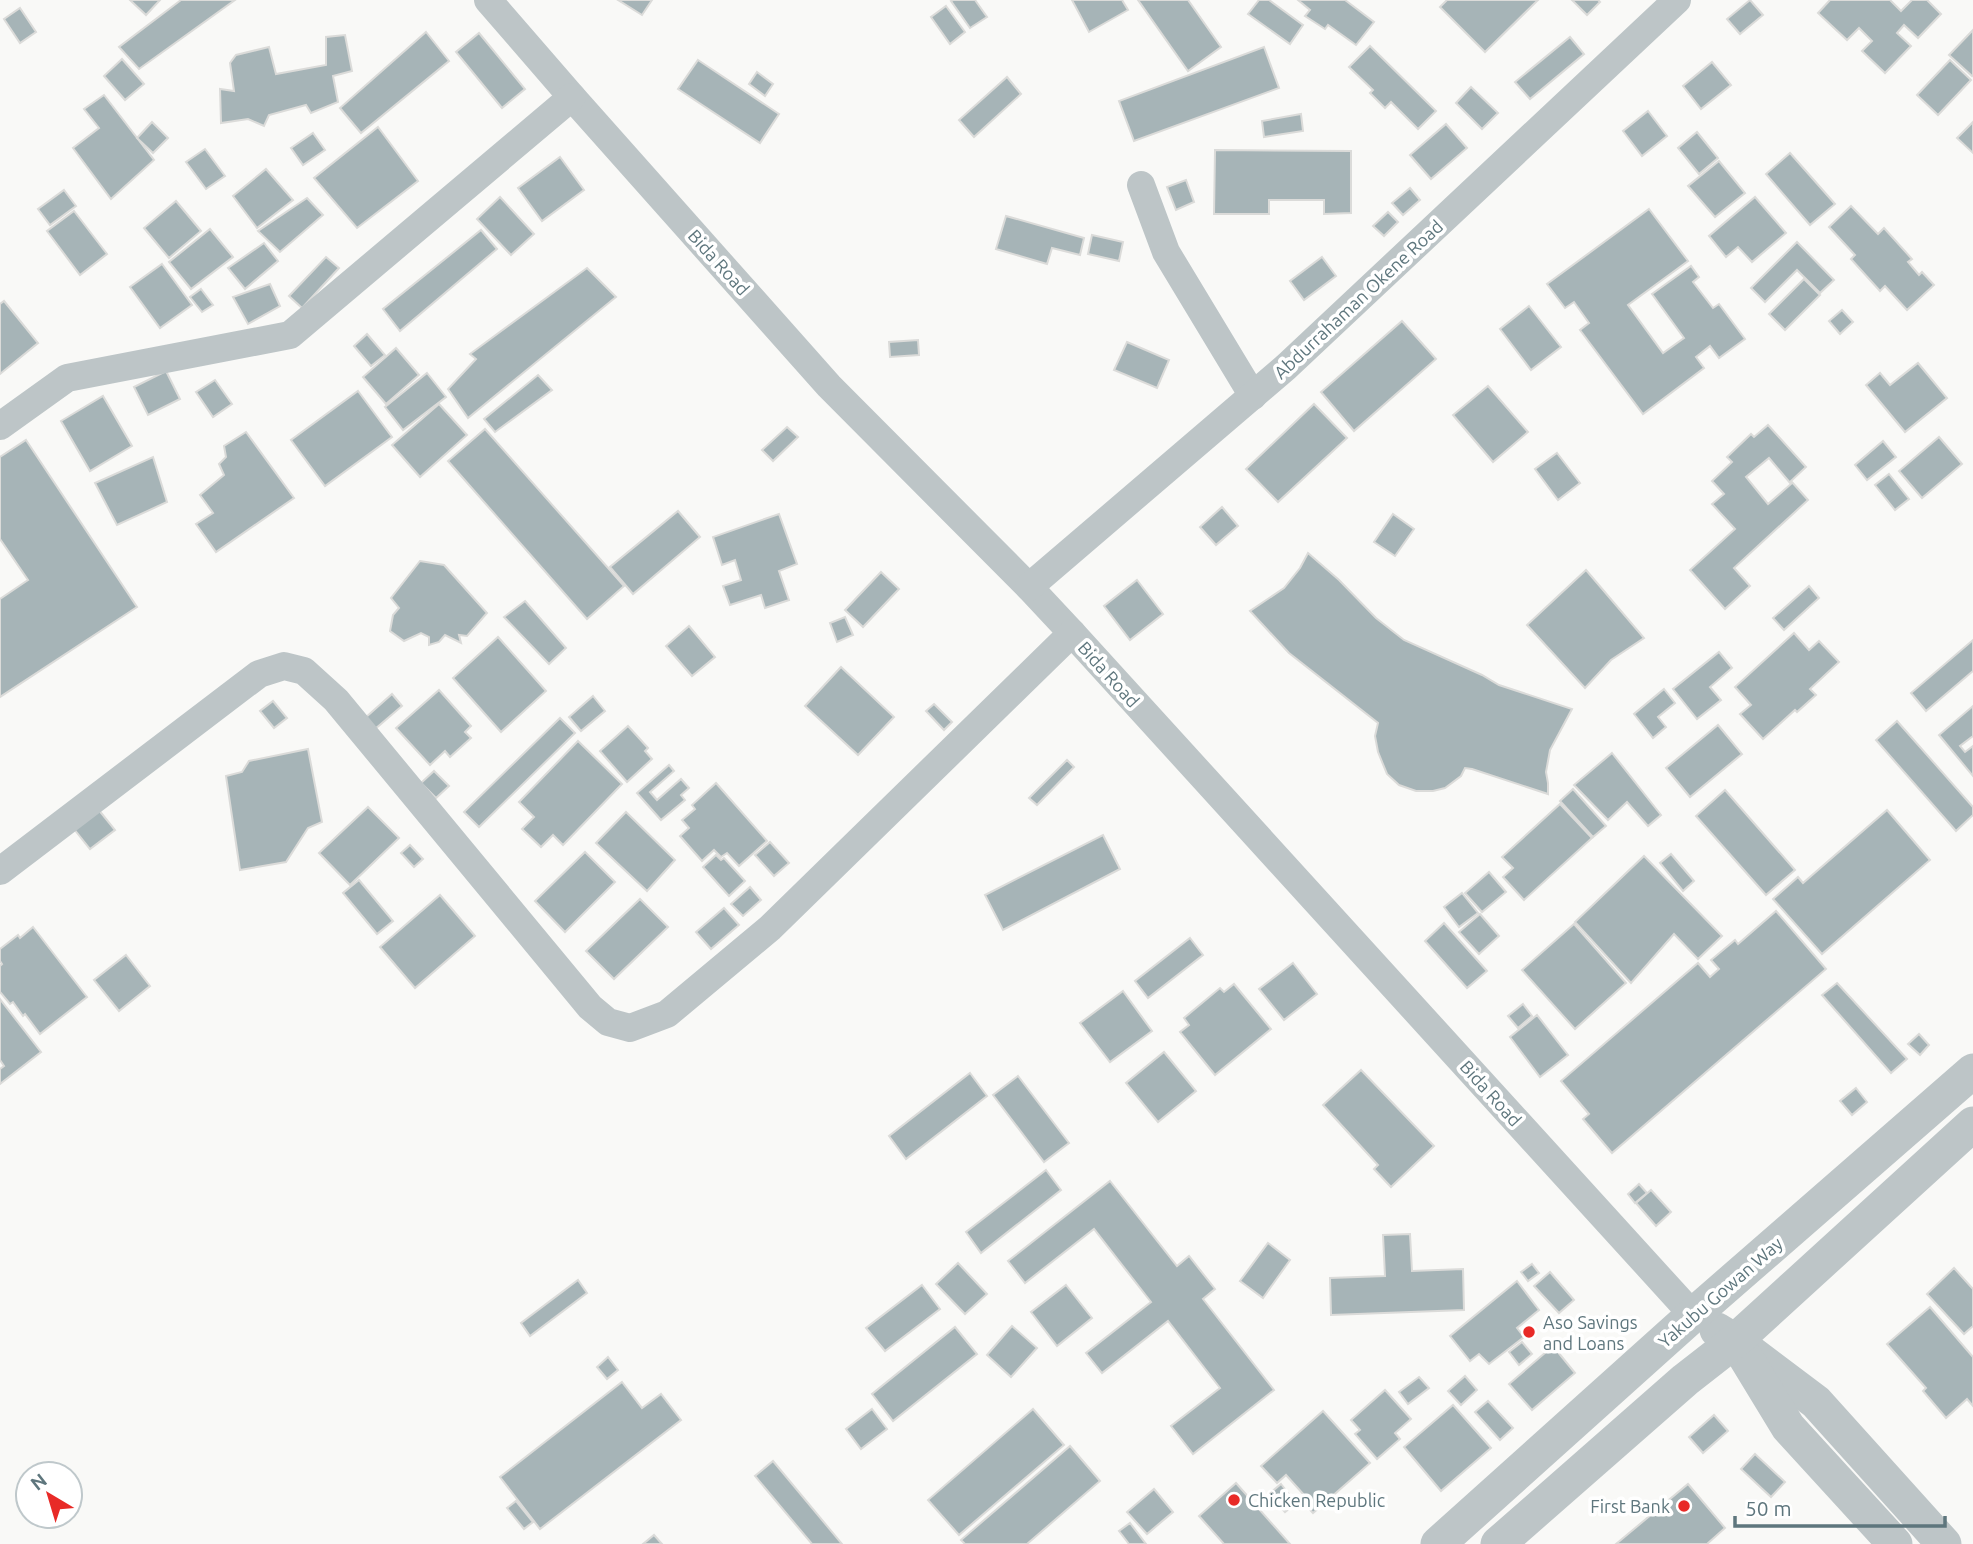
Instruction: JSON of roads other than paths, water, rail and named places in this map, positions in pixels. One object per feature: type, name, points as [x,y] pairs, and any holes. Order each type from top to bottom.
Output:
[{"type":"street","name":"Bida Road","points":[[488,0],[829,386],[1072,633],[1693,1315],[1735,1340],[1816,1402],[1944,1544]]},
{"type":"street","name":"Abdurrahaman Okene Road","points":[[1029,587],[1253,396],[1677,0]]},
{"type":"street","points":[[0,426],[67,378],[289,335],[572,97]]},
{"type":"street","points":[[1141,185],[1166,252],[1253,396]]},
{"type":"street","points":[[0,871],[258,674],[284,666],[304,671],[336,700],[590,1007],[608,1022],[630,1028],[667,1014],[770,928],[1072,633]]},
{"type":"street","name":"Yakubu Gowan Way","points":[[1438,1544],[1693,1315],[1973,1071]]},
{"type":"street","points":[[1498,1544],[1685,1380],[1735,1340],[1973,1124]]},
{"type":"street","name":"Bida Road","points":[[1735,1340],[1788,1427],[1895,1544]]},
{"type":"place","name":"Aso Savings and Loans","points":[[1529,1332]]},
{"type":"place","name":"Chicken Republic","points":[[1234,1500]]},
{"type":"place","name":"First Bank","points":[[1684,1506]]}]
